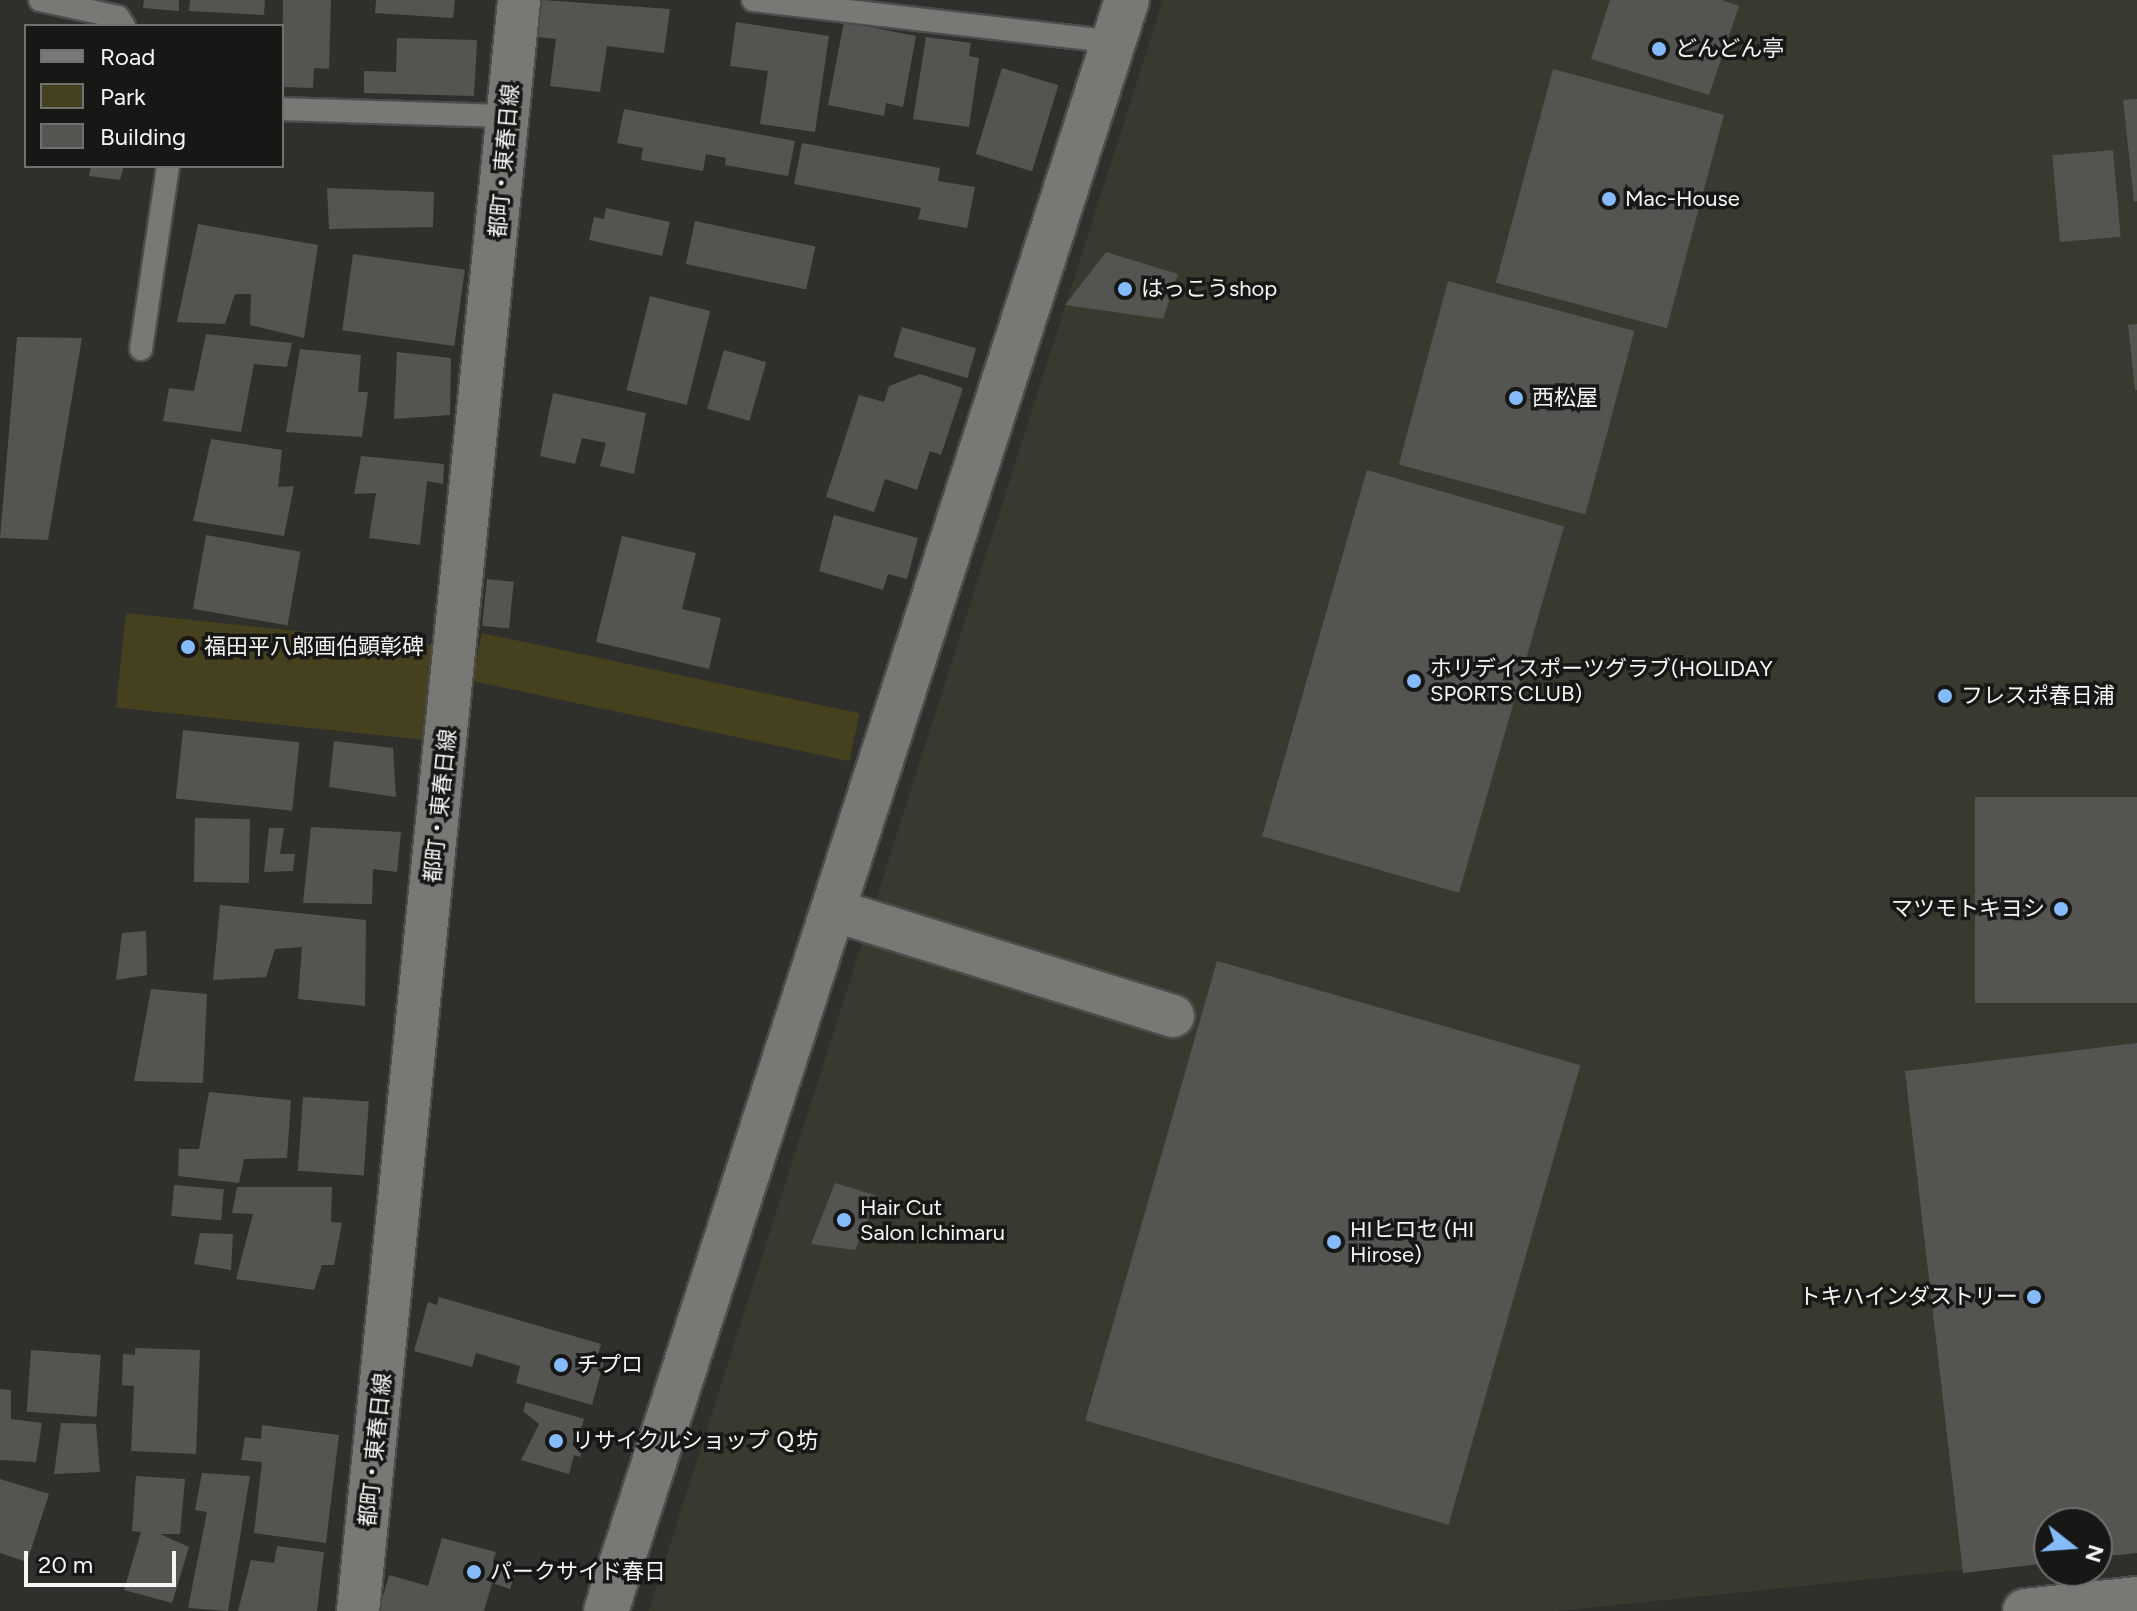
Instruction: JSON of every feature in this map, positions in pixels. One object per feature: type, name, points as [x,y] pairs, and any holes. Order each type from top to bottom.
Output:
[{"type":"street","name":"都町・東春日線","points":[[358,1611],[519,0]]},
{"type":"street","points":[[606,1611],[836,911],[1127,0]]},
{"type":"street","points":[[836,911],[1173,1016]]},
{"type":"street","points":[[2025,1611],[2137,1599]]},
{"type":"lane","points":[[40,0],[118,17],[123,24]]},
{"type":"lane","points":[[753,0],[1114,42]]},
{"type":"lane","points":[[284,109],[509,116]]},
{"type":"lane","points":[[141,349],[168,168]]},
{"type":"shaded area","points":[[1163,0],[2137,0],[2137,1552],[2113,1535],[2113,1507],[2033,1507],[2033,1563],[1556,1611],[649,1611]]},
{"type":"green space","points":[[126,613],[434,645],[424,740],[116,707]]},
{"type":"green space","points":[[482,633],[860,713],[849,761],[472,681]]},
{"type":"building","points":[[144,0],[179,0],[179,11],[143,8]]},
{"type":"building","points":[[190,0],[265,0],[264,15],[189,11]]},
{"type":"building","points":[[283,0],[331,0],[329,69],[314,68],[313,88],[284,87]]},
{"type":"building","points":[[376,0],[455,0],[453,18],[375,13]]},
{"type":"building","points":[[542,0],[670,9],[664,53],[607,46],[600,92],[550,86],[556,39],[537,37]]},
{"type":"building","name":"どんどん亭","points":[[1610,0],[1722,0],[1739,6],[1709,95],[1591,59]]},
{"type":"building","points":[[736,22],[829,36],[815,132],[760,124],[768,71],[730,66]]},
{"type":"building","points":[[844,22],[916,36],[903,107],[886,103],[884,116],[828,105]]},
{"type":"building","points":[[926,37],[971,43],[969,56],[979,58],[969,127],[913,119]]},
{"type":"building","points":[[397,38],[477,40],[474,96],[364,93],[364,71],[396,72]]},
{"type":"building","points":[[1002,68],[1058,85],[1032,171],[976,154]]},
{"type":"building","name":"Mac-House","points":[[1553,69],[1724,115],[1667,328],[1496,282]]},
{"type":"building","points":[[2137,99],[2137,201],[2134,202],[2123,100]]},
{"type":"building","points":[[624,109],[795,141],[788,176],[725,165],[726,158],[706,154],[703,171],[641,160],[643,148],[617,143]]},
{"type":"building","points":[[802,143],[940,168],[938,181],[975,187],[967,228],[918,219],[921,208],[794,184]]},
{"type":"building","points":[[2113,150],[2121,237],[2060,242],[2052,155]]},
{"type":"building","points":[[91,168],[123,168],[120,180],[89,176]]},
{"type":"building","points":[[327,188],[434,192],[433,227],[329,229]]},
{"type":"building","points":[[606,208],[670,222],[662,256],[589,240],[594,217],[604,219]]},
{"type":"building","points":[[695,221],[815,247],[806,290],[686,264]]},
{"type":"building","points":[[198,224],[318,245],[304,338],[250,325],[251,294],[235,294],[225,324],[177,322]]},
{"type":"building","name":"はっこうshop","points":[[1106,252],[1178,274],[1163,319],[1065,305]]},
{"type":"building","points":[[353,254],[465,270],[454,346],[342,330]]},
{"type":"building","name":"西松屋","points":[[1448,281],[1634,331],[1585,514],[1399,465]]},
{"type":"building","points":[[650,296],[710,311],[687,405],[627,390]]},
{"type":"building","points":[[2137,324],[2137,390],[2135,390],[2128,325]]},
{"type":"building","points":[[902,327],[976,348],[967,378],[893,357]]},
{"type":"building","points":[[206,334],[292,343],[287,367],[254,364],[241,432],[163,421],[169,388],[194,391]]},
{"type":"building","points":[[17,337],[82,338],[48,540],[0,538]]},
{"type":"building","points":[[300,349],[361,355],[358,392],[368,392],[362,437],[286,432]]},
{"type":"building","points":[[724,350],[766,362],[749,421],[707,409]]},
{"type":"building","points":[[397,352],[451,358],[450,415],[394,419]]},
{"type":"building","points":[[920,374],[963,388],[941,455],[930,451],[917,490],[885,479],[874,512],[826,497],[859,395],[884,402],[889,386]]},
{"type":"building","points":[[553,393],[646,413],[634,474],[600,466],[606,443],[582,438],[575,464],[540,456]]},
{"type":"building","points":[[211,439],[282,450],[278,487],[294,486],[284,536],[193,521]]},
{"type":"building","points":[[361,456],[444,464],[443,484],[427,481],[420,545],[369,538],[376,493],[354,494]]},
{"type":"building","name":"ホリデイスポーツグラブ(HOLIDAY SPORTS CLUB)","points":[[1367,470],[1564,527],[1459,893],[1262,836]]},
{"type":"building","points":[[834,515],[918,538],[907,579],[888,574],[883,590],[819,571]]},
{"type":"building","points":[[206,535],[301,552],[288,626],[193,609]]},
{"type":"building","points":[[622,536],[696,553],[682,609],[721,618],[709,669],[596,642]]},
{"type":"building","points":[[487,579],[514,582],[509,629],[482,626]]},
{"type":"building","points":[[183,730],[299,742],[292,811],[176,799]]},
{"type":"building","points":[[334,741],[393,748],[396,797],[329,787]]},
{"type":"building","name":"マツモトキヨシ","points":[[1975,797],[2137,797],[2137,1003],[1975,1003]]},
{"type":"building","points":[[195,818],[250,819],[249,883],[194,882]]},
{"type":"building","points":[[311,827],[401,832],[397,872],[373,869],[372,904],[303,903]]},
{"type":"building","points":[[269,828],[284,828],[280,854],[295,854],[293,871],[264,872]]},
{"type":"building","points":[[220,905],[366,920],[365,1006],[298,999],[302,947],[275,949],[266,977],[213,980]]},
{"type":"building","points":[[146,931],[147,975],[116,980],[122,933]]},
{"type":"building","name":"HIヒロセ (HI Hirose)","points":[[1217,961],[1580,1065],[1449,1525],[1085,1420]]},
{"type":"building","points":[[151,989],[207,994],[203,1083],[134,1081]]},
{"type":"building","name":"トキハインダストリー","points":[[2137,1043],[2137,1553],[2113,1555],[2113,1507],[2033,1507],[2033,1565],[1963,1573],[1905,1071]]},
{"type":"building","points":[[209,1092],[291,1100],[287,1158],[244,1159],[239,1183],[178,1176],[179,1149],[199,1149]]},
{"type":"building","points":[[303,1097],[369,1102],[364,1175],[298,1171]]},
{"type":"building","name":"Hair Cut Salon Ichimaru","points":[[835,1183],[878,1196],[855,1250],[811,1244]]},
{"type":"building","points":[[174,1185],[224,1189],[221,1220],[171,1216]]},
{"type":"building","points":[[237,1187],[332,1187],[331,1222],[342,1223],[334,1265],[322,1265],[314,1290],[236,1279],[253,1214],[232,1213]]},
{"type":"building","points":[[200,1233],[233,1234],[231,1270],[194,1264]]},
{"type":"building","points":[[439,1297],[601,1344],[597,1359],[604,1361],[592,1405],[516,1383],[520,1366],[476,1353],[472,1367],[414,1351],[428,1302],[437,1305]]},
{"type":"building","points":[[135,1348],[200,1350],[196,1454],[131,1451],[134,1386],[122,1385],[123,1354],[135,1355]]},
{"type":"building","points":[[31,1350],[101,1355],[97,1417],[27,1412]]},
{"type":"building","points":[[0,1389],[11,1390],[11,1419],[42,1423],[36,1462],[0,1460]]},
{"type":"building","points":[[526,1402],[584,1419],[578,1439],[585,1442],[580,1457],[574,1455],[569,1474],[521,1460],[539,1424],[523,1411]]},
{"type":"building","points":[[61,1423],[96,1424],[100,1472],[54,1474]]},
{"type":"building","points":[[262,1425],[339,1435],[326,1543],[254,1533],[262,1462],[241,1460],[245,1437],[261,1439]]},
{"type":"building","points":[[202,1473],[250,1476],[228,1611],[188,1608],[207,1512],[195,1510]]},
{"type":"building","points":[[136,1476],[185,1479],[180,1534],[160,1534],[189,1547],[172,1603],[124,1590],[141,1532],[132,1531]]},
{"type":"building","points":[[0,1479],[49,1494],[27,1562],[0,1553]]},
{"type":"building","name":"パークサイド春日","points":[[442,1538],[496,1552],[493,1561],[517,1568],[510,1589],[492,1583],[484,1611],[379,1611],[389,1575],[428,1586]]},
{"type":"building","points":[[277,1546],[324,1552],[317,1611],[238,1611],[251,1560],[274,1563]]},
{"type":"place","name":"どんどん亭","points":[[1659,49]]},
{"type":"place","name":"Mac-House","points":[[1609,199]]},
{"type":"place","name":"はっこうshop","points":[[1125,289]]},
{"type":"place","name":"西松屋","points":[[1516,398]]},
{"type":"place","name":"福田平八郎画伯顕彰碑","points":[[188,647]]},
{"type":"place","name":"ホリデイスポーツグラブ(HOLIDAY SPORTS CLUB)","points":[[1414,681]]},
{"type":"place","name":"フレスポ春日浦","points":[[1945,696]]},
{"type":"place","name":"マツモトキヨシ","points":[[2061,909]]},
{"type":"place","name":"Hair Cut Salon Ichimaru","points":[[844,1220]]},
{"type":"place","name":"HIヒロセ (HI Hirose)","points":[[1334,1242]]},
{"type":"place","name":"トキハインダストリー","points":[[2034,1297]]},
{"type":"place","name":"チプロ","points":[[561,1365]]},
{"type":"place","name":"リサイクルショップ Ｑ坊","points":[[556,1441]]},
{"type":"place","name":"パークサイド春日","points":[[474,1572]]}]
